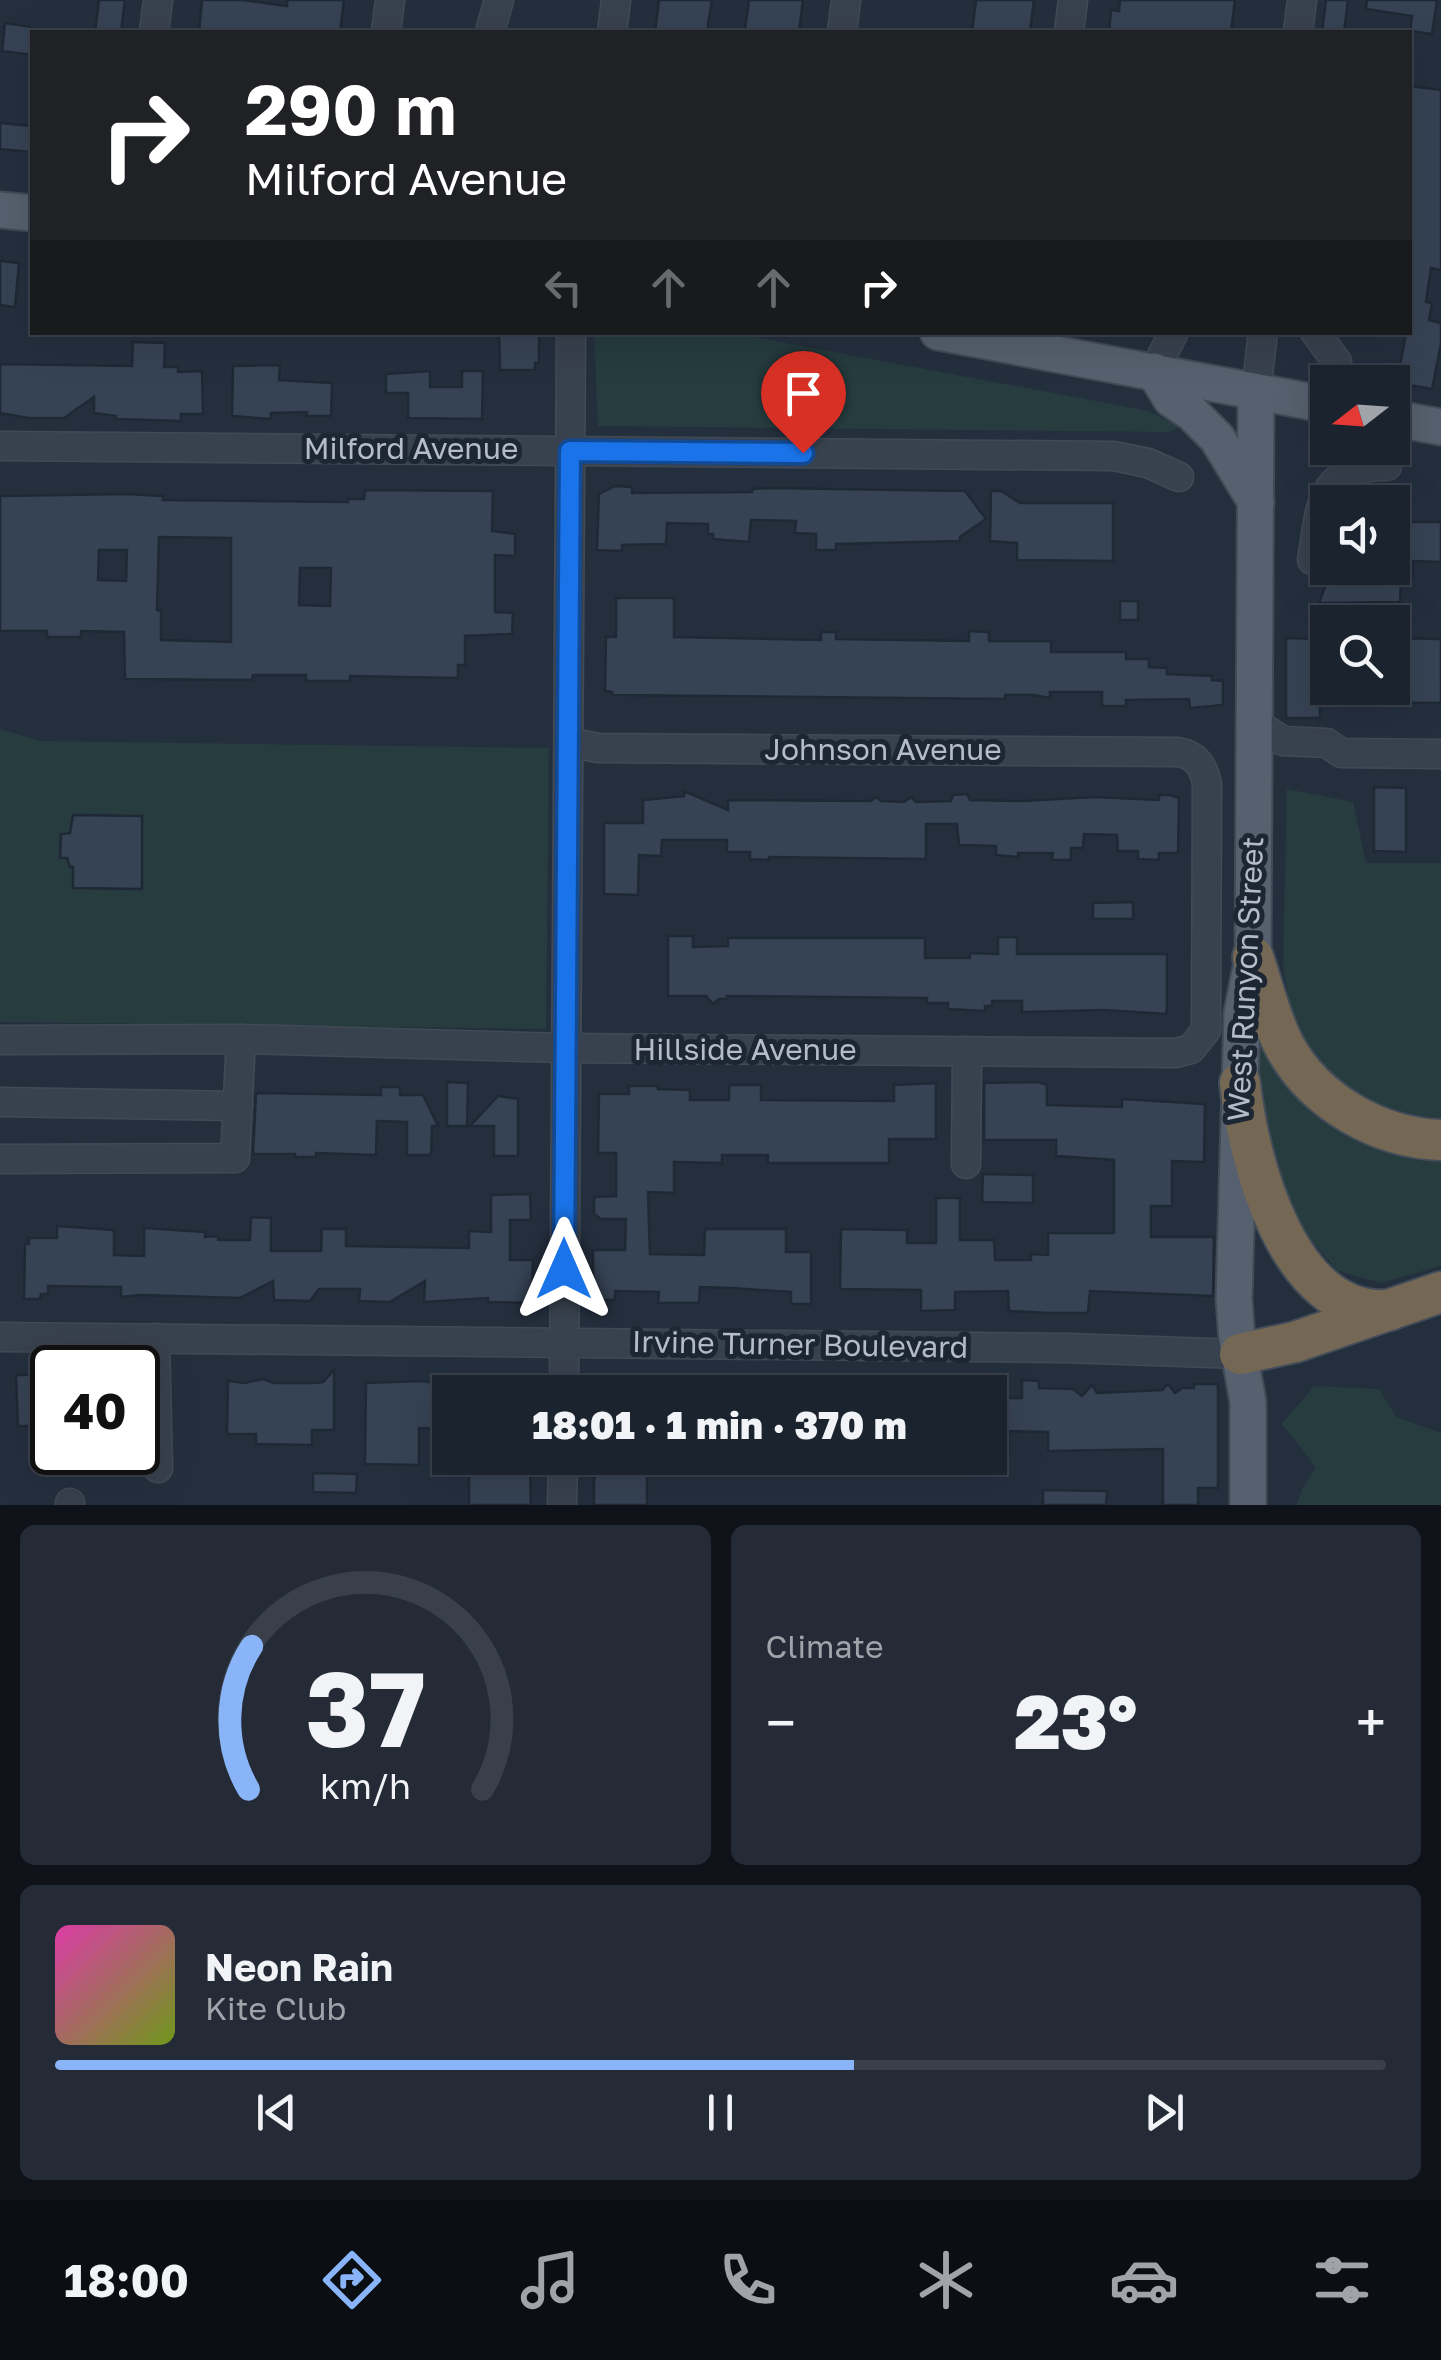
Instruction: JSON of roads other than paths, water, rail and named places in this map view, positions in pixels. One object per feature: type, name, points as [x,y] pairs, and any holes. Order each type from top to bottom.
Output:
[{"type":"highway","points":[[1253,957],[1284,1046],[1316,1087],[1376,1126],[1441,1140]]},
{"type":"highway","points":[[1240,1083],[1254,1168],[1291,1247],[1335,1296],[1371,1310],[1390,1310]]},
{"type":"highway","points":[[1240,1354],[1295,1342],[1441,1292]]},
{"type":"main road","points":[[0,210],[30,213]]},
{"type":"main road","points":[[972,335],[1029,340],[1154,372],[1310,402]]},
{"type":"main road","points":[[1154,372],[1170,400],[1192,412],[1217,438],[1257,503]]},
{"type":"main road","name":"West Runyon Street","points":[[1248,1505],[1248,1402],[1234,1282],[1243,998],[1253,957],[1256,393]]},
{"type":"main road","points":[[1410,421],[1441,427]]},
{"type":"street","points":[[154,30],[158,0]]},
{"type":"street","points":[[386,30],[390,0]]},
{"type":"street","points":[[491,30],[500,0]]},
{"type":"street","points":[[612,30],[616,0]]},
{"type":"street","points":[[842,30],[846,0]]},
{"type":"street","points":[[1069,30],[1073,0]]},
{"type":"street","points":[[1298,30],[1302,0]]},
{"type":"street","points":[[564,1375],[572,335]]},
{"type":"street","points":[[1154,372],[1173,335]]},
{"type":"street","points":[[1256,393],[1263,335]]},
{"type":"street","points":[[1318,335],[1337,365]]},
{"type":"street","name":"Milford Avenue","points":[[0,446],[1114,456],[1148,462],[1179,477]]},
{"type":"street","points":[[1332,485],[1352,470],[1374,465]]},
{"type":"street","points":[[1254,722],[1283,741],[1327,743],[1340,753],[1441,754]]},
{"type":"street","name":"Johnson Avenue","points":[[570,742],[598,748],[1178,752],[1196,759]]},
{"type":"street","name":"Hillside Avenue","points":[[0,1040],[241,1039],[564,1048],[1176,1053],[1199,1043],[1208,1022],[1207,782],[1196,759]]},
{"type":"street","points":[[0,1160],[235,1158],[241,1039]]},
{"type":"street","points":[[966,1164],[967,1051]]},
{"type":"street","points":[[0,1102],[238,1106]]},
{"type":"street","name":"Irvine Turner Boulevard","points":[[0,1338],[1067,1348],[1240,1354]]},
{"type":"street","points":[[155,1338],[155,1345]]},
{"type":"street","points":[[562,1475],[562,1505]]}]
